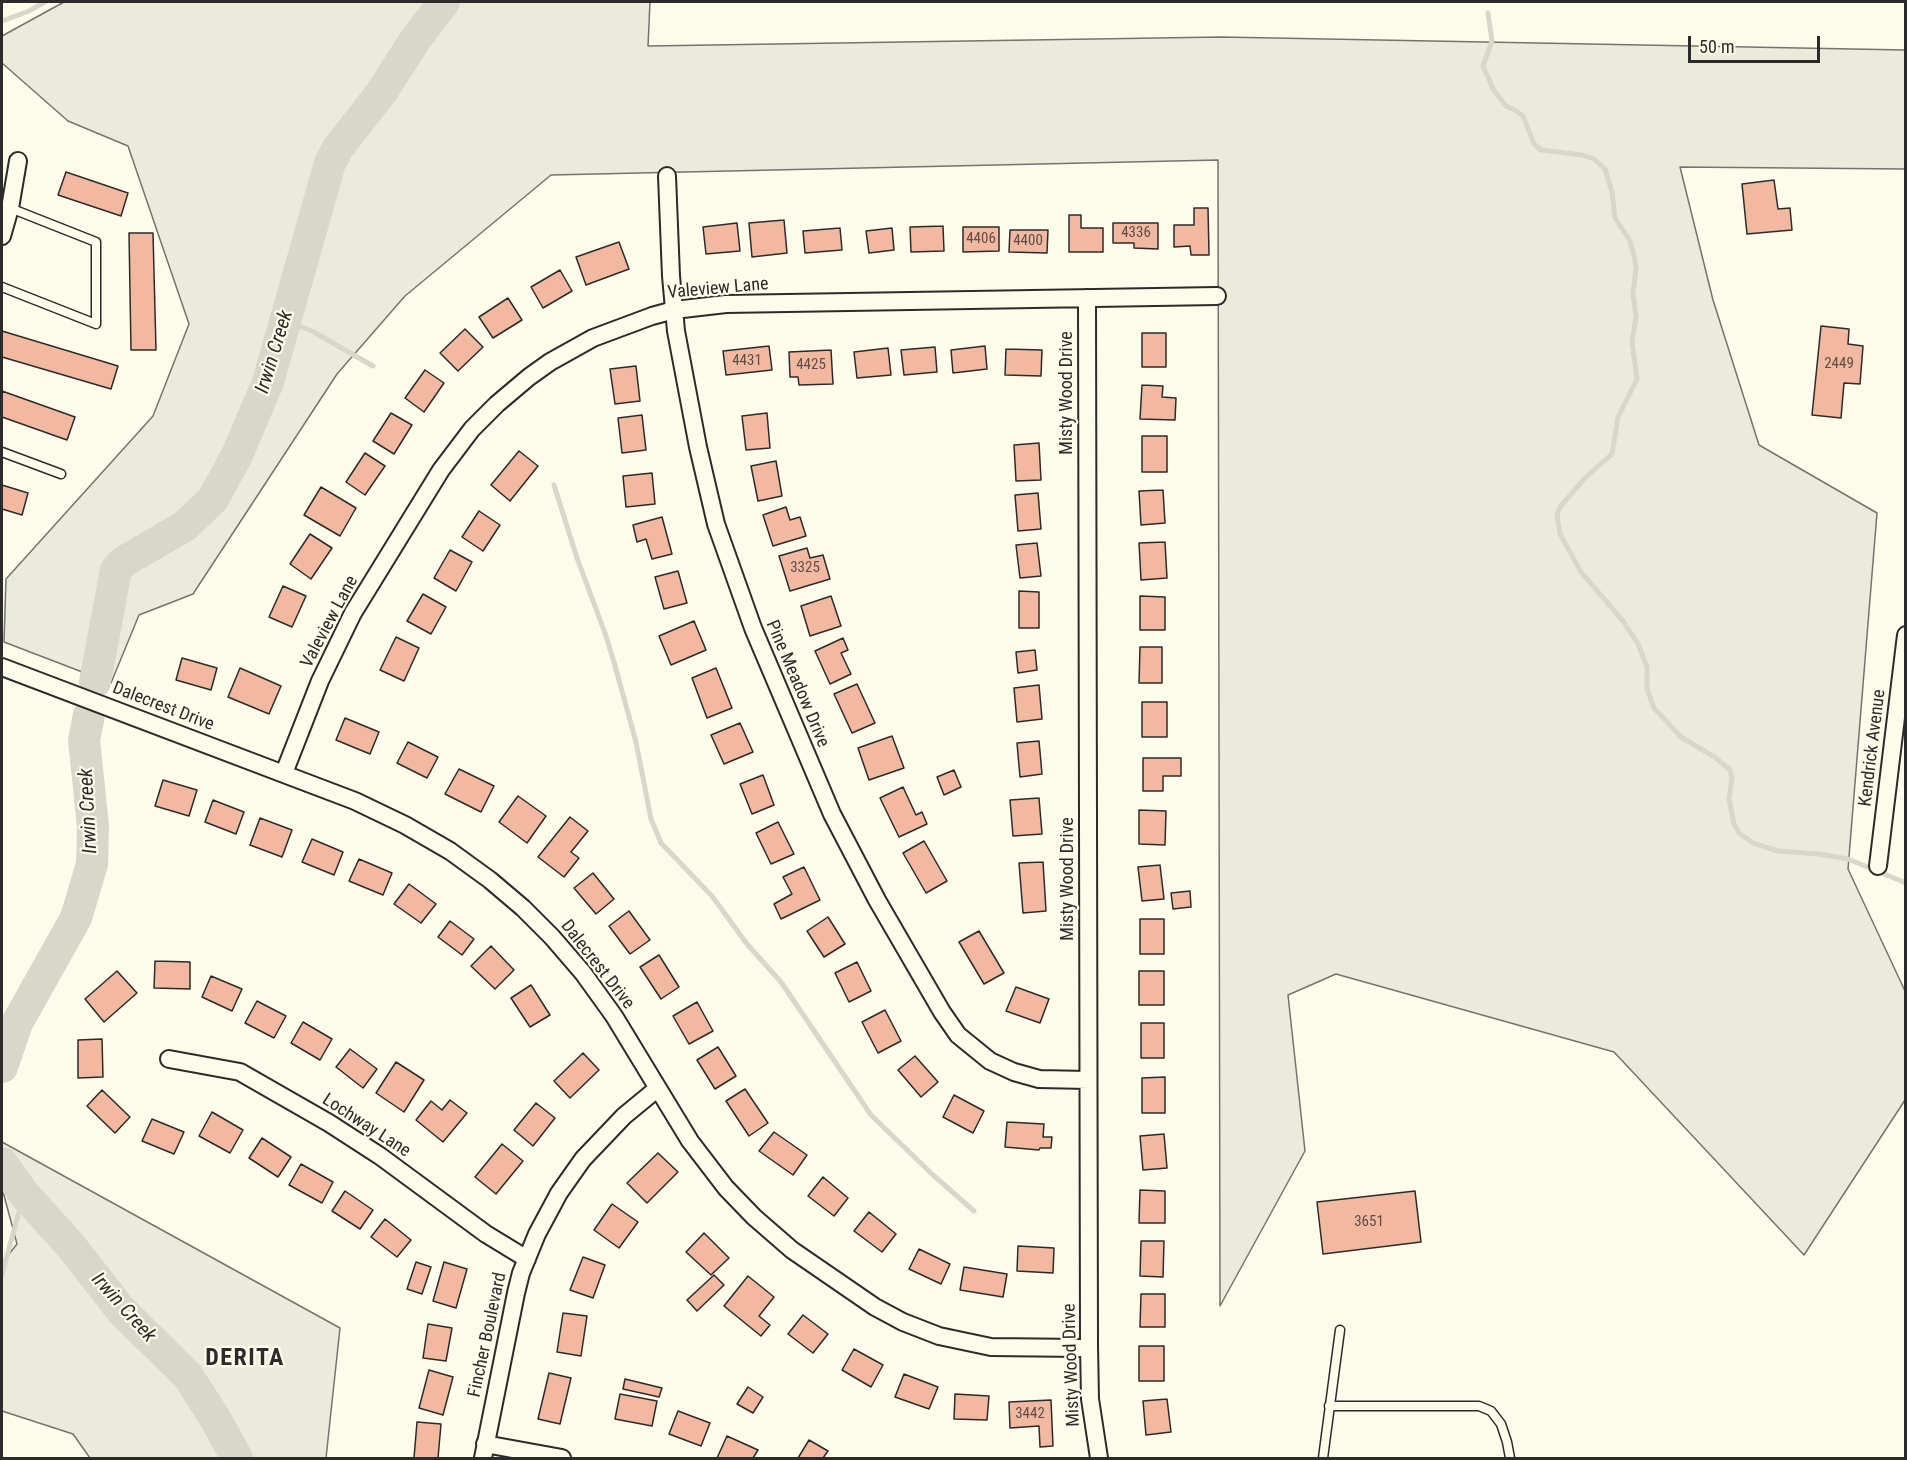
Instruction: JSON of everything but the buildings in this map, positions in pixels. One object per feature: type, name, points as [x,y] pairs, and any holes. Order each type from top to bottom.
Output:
[{"type":"street","points":[[2,236],[10,208],[18,161]]},
{"type":"street","name":"Pine Meadow Drive","points":[[667,176],[670,276],[674,310],[707,489],[716,524],[737,587],[832,813],[867,882],[942,1012],[968,1044],[990,1061],[1014,1072],[1039,1079],[1088,1080]]},
{"type":"street","name":"Valeview Lane","points":[[284,773],[320,681],[353,613],[441,470],[472,429],[496,404],[529,376],[550,362],[615,329],[674,310],[726,304],[1217,296]]},
{"type":"street","name":"Misty Wood Drive","points":[[1087,298],[1089,1345],[1090,1399],[1099,1458]]},
{"type":"street","name":"Kendrick Avenue","points":[[1878,866],[1905,635]]},
{"type":"street","name":"Dalecrest Drive","points":[[2,667],[355,801],[405,825],[450,851],[523,908],[583,973],[614,1016],[690,1142],[726,1188],[754,1217],[792,1250],[875,1307],[903,1322],[962,1342],[991,1347],[1082,1348],[1089,1345]]},
{"type":"street","name":"Lochway Lane","points":[[169,1059],[240,1072],[329,1123],[380,1156],[486,1234],[527,1259]]},
{"type":"street","name":"Fincher Boulevard","points":[[484,1451],[516,1293],[527,1259],[546,1215],[583,1159],[616,1124],[658,1088]]},
{"type":"street","points":[[484,1451],[562,1458]]},
{"type":"lane","points":[[2,287],[96,324],[96,242],[10,208]]},
{"type":"lane","points":[[2,452],[61,474]]},
{"type":"lane","points":[[1323,1458],[1340,1330]]},
{"type":"lane","points":[[1329,1406],[1479,1406],[1491,1412],[1501,1424],[1510,1458]]},
{"type":"shaded area","points":[[64,2],[650,2],[648,46],[1221,37],[1905,50],[1905,169],[1680,167],[1713,300],[1759,445],[1877,513],[1848,869],[1905,991],[1905,1100],[1804,1255],[1614,1052],[1336,974],[1288,995],[1305,1151],[1220,1306],[1218,160],[551,175],[405,296],[337,374],[193,594],[139,615],[111,683],[4,642],[6,579],[153,416],[189,324],[128,146],[68,121],[2,63],[2,36]]},
{"type":"shaded area","points":[[2,1142],[340,1328],[326,1458],[90,1458],[73,1434],[2,1411],[2,1263],[17,1244],[2,1188]]},
{"type":"waterway","points":[[2,21],[45,2]]},
{"type":"waterway","name":"Irwin Creek","points":[[95,682],[116,570],[123,562],[185,526],[213,499],[237,455],[268,382],[330,163],[338,148],[381,93],[415,40],[444,2]]},
{"type":"waterway","points":[[1488,13],[1492,41],[1483,66],[1493,89],[1506,106],[1523,116],[1534,144],[1541,150],[1582,155],[1594,159],[1605,169],[1612,192],[1615,218],[1630,241],[1636,268],[1633,294],[1636,317],[1632,342],[1637,379],[1618,417],[1612,454],[1584,479],[1560,507],[1557,515],[1560,534],[1581,572],[1623,621],[1638,644],[1647,667],[1647,689],[1654,708],[1681,737],[1716,758],[1730,770],[1732,778],[1729,799],[1734,824],[1740,834],[1753,843],[1778,851],[1848,859],[1906,883]]},
{"type":"waterway","points":[[285,321],[312,331],[373,366]]},
{"type":"waterway","points":[[554,485],[614,662],[636,742],[651,819],[661,843],[712,896],[747,944],[781,982],[871,1115],[974,1211]]},
{"type":"waterway","name":"Irwin Creek","points":[[2,1067],[17,1023],[76,918],[92,864],[93,826],[84,740],[89,715]]},
{"type":"waterway","name":"Irwin Creek","points":[[2,1163],[24,1194],[71,1246],[121,1310],[188,1376],[237,1458]]},
{"type":"waterway","points":[[2,1274],[24,1194]]},
{"type":"district","name":"DERITA","points":[[245,1359]]}]
